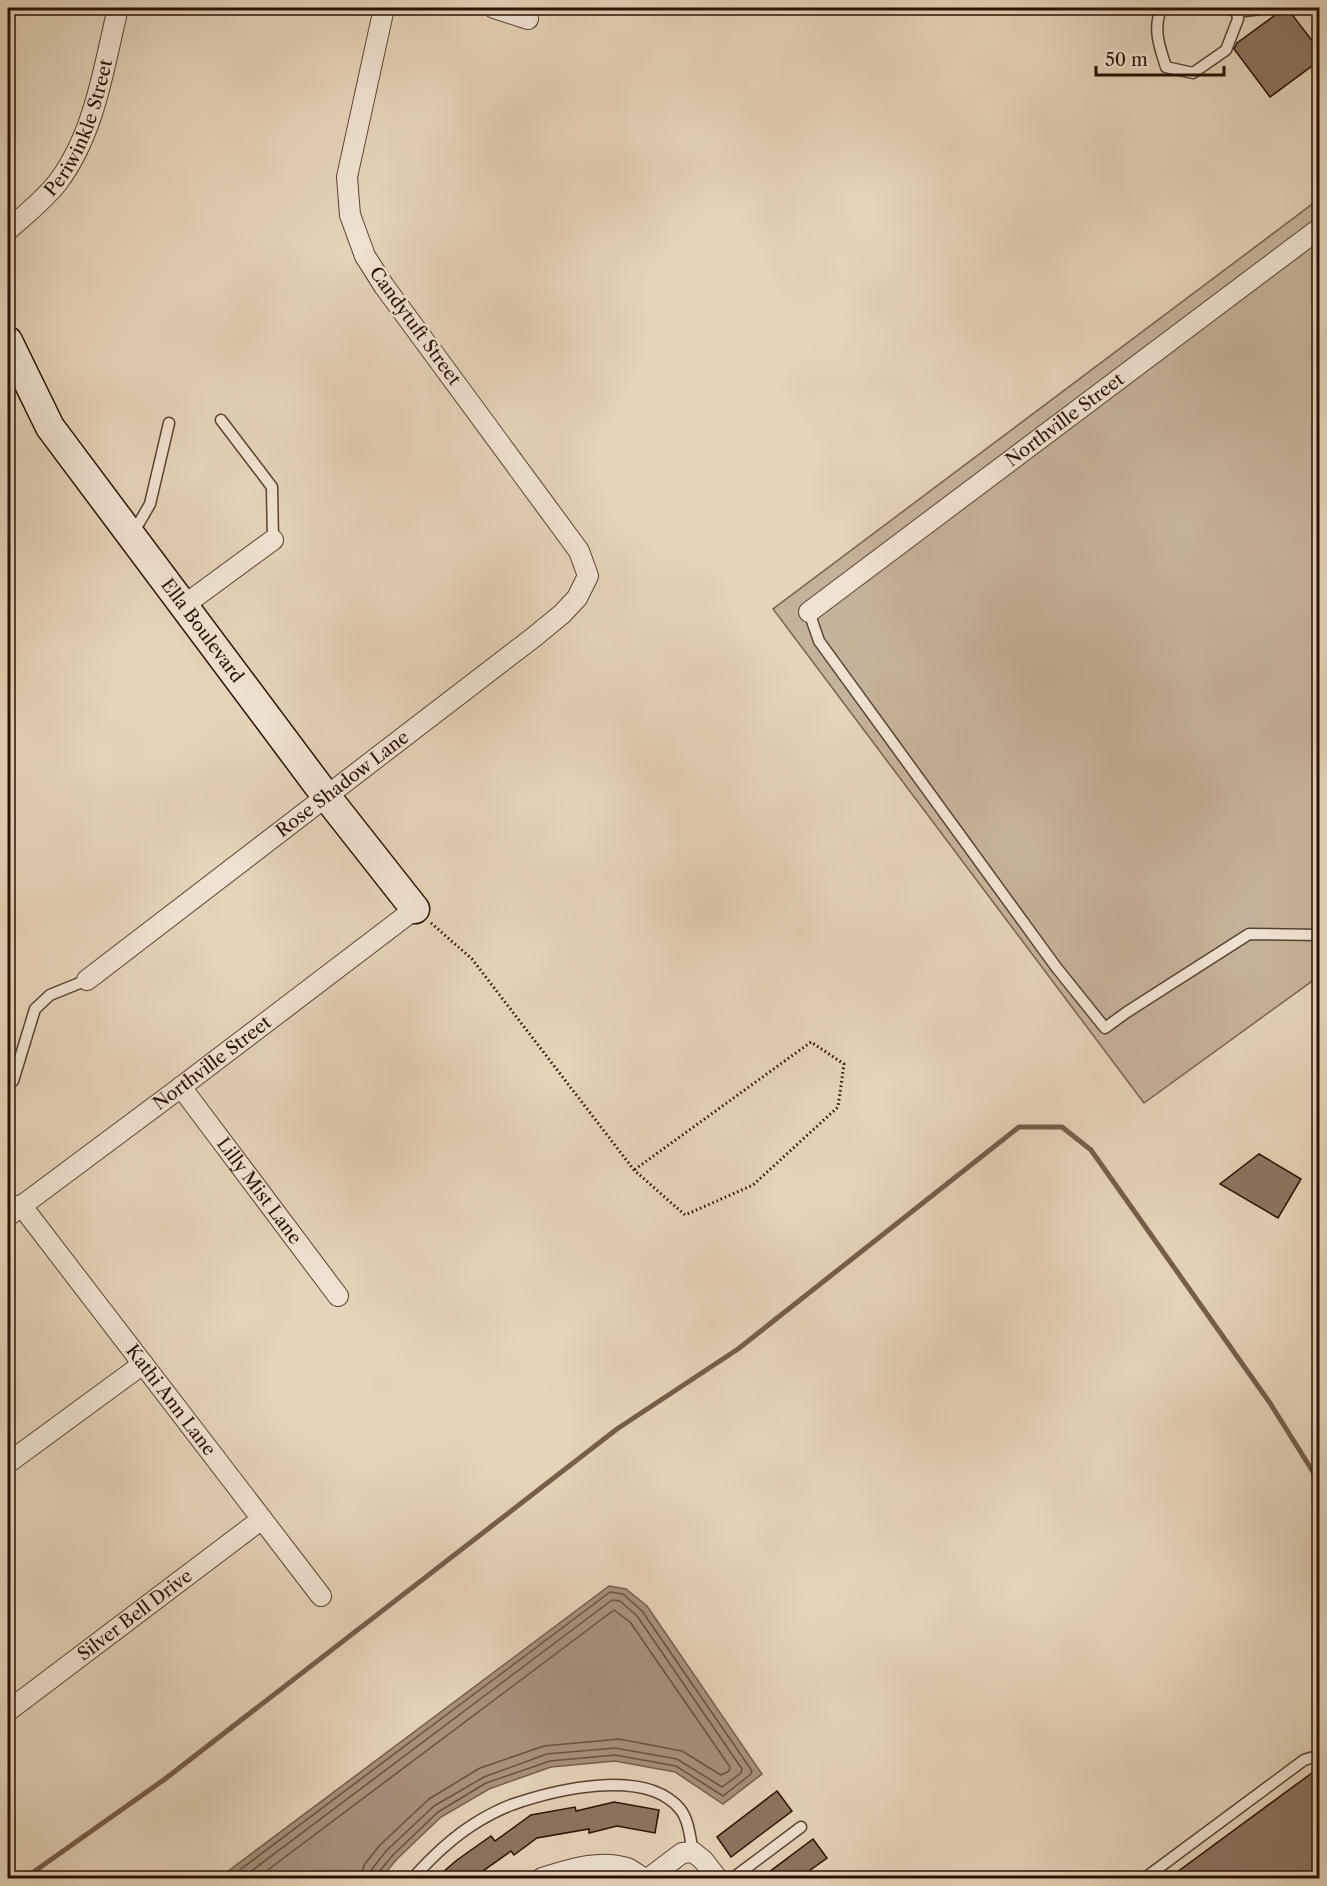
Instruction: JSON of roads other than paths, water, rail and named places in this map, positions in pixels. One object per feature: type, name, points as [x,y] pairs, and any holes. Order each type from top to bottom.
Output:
[{"type":"street","name":"Periwinkle Street","points":[[8,230],[39,203],[57,183],[83,139],[118,8]]},
{"type":"street","name":"Candytuft Street","points":[[384,8],[346,177],[350,215],[361,246],[384,286],[579,551],[588,576]]},
{"type":"street","points":[[494,8],[528,19]]},
{"type":"street","name":"Northville Street","points":[[809,612],[1320,228]]},
{"type":"street","name":"Ella Boulevard","points":[[8,341],[50,427],[326,796],[415,909]]},
{"type":"street","points":[[183,606],[273,540]]},
{"type":"street","name":"Rose Shadow Lane","points":[[87,981],[555,620],[577,598],[588,576]]},
{"type":"street","name":"Northville Street","points":[[14,1210],[181,1087],[415,909]]},
{"type":"street","name":"Lilly Mist Lane","points":[[181,1087],[338,1296]]},
{"type":"street","name":"Kathi Ann Lane","points":[[14,1210],[143,1364],[321,1596]]},
{"type":"street","points":[[8,1463],[143,1364]]},
{"type":"street","name":"Silver Bell Drive","points":[[8,1711],[262,1519]]},
{"type":"street","points":[[649,1878],[682,1853],[693,1852],[703,1860],[717,1878]]},
{"type":"street","points":[[542,1878],[572,1869],[606,1865],[629,1868],[643,1878]]},
{"type":"lane","points":[[1161,8],[1156,21],[1159,45],[1166,67],[1193,73],[1226,50],[1238,19],[1231,10]]},
{"type":"lane","points":[[1231,10],[1262,8]]},
{"type":"lane","points":[[221,420],[272,487],[273,540]]},
{"type":"lane","points":[[129,533],[139,523],[150,504],[169,423]]},
{"type":"lane","points":[[809,612],[819,642],[1056,967],[1106,1028],[1127,1012],[1249,934],[1320,935]]},
{"type":"lane","points":[[13,1082],[35,1009],[50,995],[87,981]]},
{"type":"lane","points":[[1146,1878],[1304,1760],[1320,1755]]},
{"type":"lane","points":[[413,1878],[428,1861],[473,1825],[509,1806],[570,1788],[639,1786],[667,1798],[681,1809],[689,1828],[693,1852]]},
{"type":"lane","points":[[733,1878],[801,1827]]},
{"type":"water","points":[[609,1586],[626,1589],[647,1606],[762,1774],[723,1804],[675,1772],[615,1761],[551,1767],[489,1789],[441,1817],[397,1859],[381,1878],[219,1878]]},
{"type":"waterway","points":[[25,1878],[165,1779],[617,1429],[738,1349],[1019,1127],[1062,1127],[1091,1150],[1270,1403],[1320,1483]]}]
